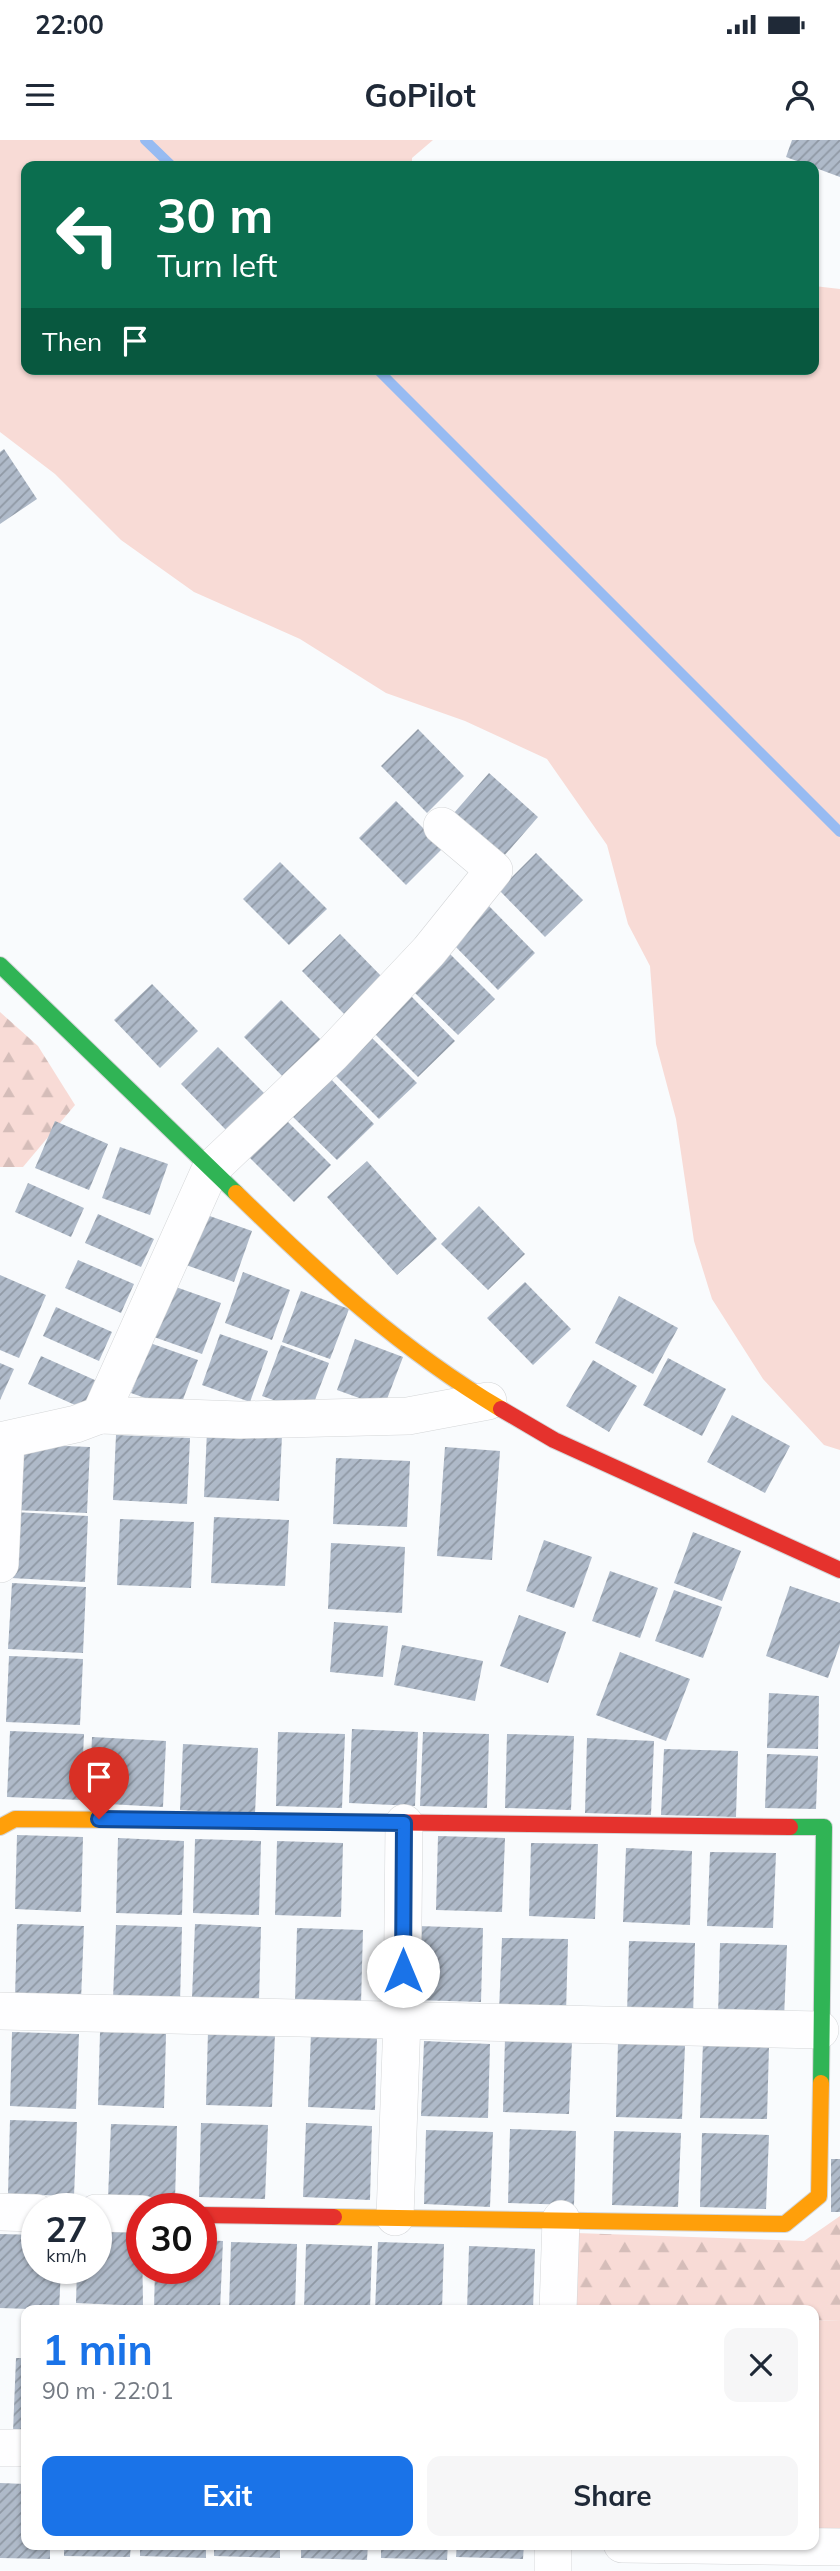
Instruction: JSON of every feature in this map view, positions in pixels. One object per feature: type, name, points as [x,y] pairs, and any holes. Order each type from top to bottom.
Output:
[{"type":"street","points":[[100,1415],[210,1170],[332,1054],[429,951],[494,870],[442,826]]},
{"type":"street","points":[[0,965],[321,1276],[410,1349],[488,1401],[554,1440],[840,1570]]},
{"type":"street","points":[[0,1563],[3,1441],[76,1424],[100,1415],[240,1420],[408,1416],[488,1401]]},
{"type":"street","points":[[0,1827],[15,1819],[824,1827],[820,2030],[829,2119],[818,2196],[785,2224],[217,2215]]},
{"type":"street","points":[[395,2217],[402,2020],[404,1823]]},
{"type":"street","points":[[0,2011],[820,2030]]},
{"type":"street","points":[[0,2212],[21,2213]]},
{"type":"street","points":[[558,2305],[561,2219]]},
{"type":"street","points":[[0,2448],[21,2448]]},
{"type":"street","points":[[819,2547],[840,2547]]},
{"type":"street","points":[[552,2571],[553,2550]]},
{"type":"green space","points":[[0,140],[433,140],[412,158],[412,161],[21,161],[21,375],[819,375],[819,287],[840,289],[840,1450],[824,1445],[763,1379],[712,1299],[694,1241],[676,1119],[656,1044],[650,966],[628,924],[607,845],[547,759],[465,721],[386,693],[300,639],[194,592],[121,540],[55,474],[0,432]]},
{"type":"green space","points":[[0,1012],[38,1046],[75,1105],[23,1167],[0,1167]]},
{"type":"green space","points":[[840,2216],[840,2321],[819,2320],[819,2305],[574,2305],[576,2233],[804,2241]]},
{"type":"green space","points":[[819,2320],[840,2321],[840,2529],[819,2528]]},
{"type":"building","points":[[792,140],[840,140],[840,177],[819,169],[819,161],[797,161],[786,157]]},
{"type":"building","points":[[4,449],[37,499],[0,524],[0,452]]},
{"type":"building","points":[[418,729],[464,776],[427,813],[381,766]]},
{"type":"building","points":[[489,773],[538,817],[504,856],[454,813]]},
{"type":"building","points":[[396,801],[443,848],[406,885],[359,838]]},
{"type":"building","points":[[536,853],[583,900],[545,937],[499,890]]},
{"type":"building","points":[[280,862],[327,909],[289,945],[243,899]]},
{"type":"building","points":[[489,906],[535,953],[498,990],[452,943]]},
{"type":"building","points":[[340,934],[386,981],[348,1018],[302,971]]},
{"type":"building","points":[[448,952],[495,999],[458,1035],[411,989]]},
{"type":"building","points":[[152,984],[198,1031],[160,1068],[114,1020]]},
{"type":"building","points":[[409,994],[455,1041],[418,1077],[372,1031]]},
{"type":"building","points":[[281,1000],[327,1046],[290,1084],[244,1037]]},
{"type":"building","points":[[370,1036],[417,1083],[379,1119],[333,1073]]},
{"type":"building","points":[[218,1047],[265,1094],[227,1131],[181,1084]]},
{"type":"building","points":[[328,1076],[374,1124],[337,1160],[290,1114]]},
{"type":"building","points":[[285,1119],[331,1165],[294,1202],[248,1156]]},
{"type":"building","points":[[55,1121],[108,1144],[89,1190],[35,1168]]},
{"type":"building","points":[[120,1147],[168,1164],[150,1215],[102,1198]]},
{"type":"building","points":[[367,1161],[437,1239],[397,1275],[327,1197]]},
{"type":"building","points":[[28,1183],[84,1208],[71,1237],[15,1212]]},
{"type":"building","points":[[479,1206],[525,1254],[488,1290],[441,1244]]},
{"type":"building","points":[[98,1214],[154,1239],[141,1267],[85,1243]]},
{"type":"building","points":[[204,1214],[252,1231],[234,1282],[186,1265]]},
{"type":"building","points":[[78,1260],[134,1284],[121,1313],[65,1288]]},
{"type":"building","points":[[243,1272],[290,1290],[272,1340],[225,1323]]},
{"type":"building","points":[[0,1275],[46,1295],[19,1358],[0,1350]]},
{"type":"building","points":[[525,1282],[571,1329],[533,1365],[487,1318]]},
{"type":"building","points":[[173,1286],[221,1303],[202,1354],[154,1337]]},
{"type":"building","points":[[301,1291],[349,1309],[330,1359],[282,1342]]},
{"type":"building","points":[[619,1296],[678,1328],[653,1374],[595,1343]]},
{"type":"building","points":[[56,1307],[112,1332],[99,1361],[43,1336]]},
{"type":"building","points":[[220,1334],[268,1351],[250,1402],[202,1385]]},
{"type":"building","points":[[355,1339],[403,1357],[384,1407],[337,1390]]},
{"type":"building","points":[[150,1343],[198,1360],[179,1410],[131,1393]]},
{"type":"building","points":[[281,1345],[329,1363],[310,1413],[262,1396]]},
{"type":"building","points":[[41,1356],[97,1381],[84,1409],[28,1384]]},
{"type":"building","points":[[668,1358],[726,1389],[702,1436],[643,1405]]},
{"type":"building","points":[[593,1360],[637,1386],[609,1432],[566,1406]]},
{"type":"building","points":[[0,1363],[14,1369],[0,1400]]},
{"type":"building","points":[[732,1415],[790,1446],[765,1493],[707,1462]]},
{"type":"building","points":[[207,1431],[282,1435],[279,1501],[204,1497]]},
{"type":"building","points":[[116,1435],[190,1438],[187,1504],[113,1500]]},
{"type":"building","points":[[16,1444],[90,1447],[87,1513],[13,1510]]},
{"type":"building","points":[[445,1447],[500,1451],[492,1560],[437,1556]]},
{"type":"building","points":[[336,1458],[410,1461],[407,1527],[333,1524]]},
{"type":"building","points":[[14,1512],[88,1516],[85,1582],[11,1578]]},
{"type":"building","points":[[214,1517],[289,1520],[285,1586],[211,1583]]},
{"type":"building","points":[[120,1519],[194,1522],[191,1588],[117,1585]]},
{"type":"building","points":[[693,1532],[741,1551],[722,1601],[674,1583]]},
{"type":"building","points":[[544,1540],[592,1557],[574,1608],[526,1591]]},
{"type":"building","points":[[331,1543],[405,1547],[402,1613],[328,1609]]},
{"type":"building","points":[[610,1571],[658,1588],[640,1638],[592,1621]]},
{"type":"building","points":[[12,1583],[86,1587],[83,1653],[8,1649]]},
{"type":"building","points":[[790,1586],[840,1603],[840,1644],[828,1678],[766,1656]]},
{"type":"building","points":[[674,1590],[722,1607],[703,1658],[655,1641]]},
{"type":"building","points":[[519,1615],[566,1632],[548,1683],[500,1666]]},
{"type":"building","points":[[334,1622],[388,1626],[383,1677],[330,1672]]},
{"type":"building","points":[[402,1645],[483,1661],[475,1701],[394,1685]]},
{"type":"building","points":[[620,1652],[690,1679],[666,1741],[596,1715]]},
{"type":"building","points":[[9,1656],[83,1659],[80,1725],[6,1722]]},
{"type":"building","points":[[769,1693],[819,1696],[818,1749],[767,1748]]},
{"type":"building","points":[[352,1729],[418,1732],[415,1806],[349,1803]]},
{"type":"building","points":[[10,1731],[84,1734],[81,1800],[7,1797]]},
{"type":"building","points":[[278,1732],[345,1734],[342,1808],[276,1806]]},
{"type":"building","points":[[423,1732],[489,1734],[487,1808],[420,1806]]},
{"type":"building","points":[[507,1734],[574,1736],[571,1810],[505,1808]]},
{"type":"building","points":[[92,1737],[166,1741],[163,1807],[89,1803]]},
{"type":"building","points":[[587,1738],[654,1741],[651,1815],[585,1813]]},
{"type":"building","points":[[183,1744],[258,1748],[255,1814],[180,1810]]},
{"type":"building","points":[[664,1749],[738,1751],[736,1817],[661,1815]]},
{"type":"building","points":[[767,1754],[818,1756],[816,1809],[765,1808]]},
{"type":"building","points":[[17,1835],[83,1837],[81,1912],[15,1909]]},
{"type":"building","points":[[438,1836],[505,1838],[502,1912],[436,1910]]},
{"type":"building","points":[[118,1838],[184,1841],[182,1915],[116,1913]]},
{"type":"building","points":[[195,1839],[261,1841],[259,1915],[193,1913]]},
{"type":"building","points":[[277,1841],[343,1843],[341,1917],[275,1915]]},
{"type":"building","points":[[531,1843],[598,1844],[595,1919],[529,1916]]},
{"type":"building","points":[[626,1848],[692,1851],[690,1925],[623,1922]]},
{"type":"building","points":[[710,1852],[776,1853],[773,1928],[707,1926]]},
{"type":"building","points":[[17,1924],[84,1926],[81,2000],[15,1998]]},
{"type":"building","points":[[195,1924],[261,1927],[259,2001],[192,1998]]},
{"type":"building","points":[[116,1925],[182,1927],[180,2002],[113,1999]]},
{"type":"building","points":[[417,1926],[483,1928],[481,2002],[414,2000]]},
{"type":"building","points":[[297,1928],[363,1930],[361,2004],[295,2002]]},
{"type":"building","points":[[502,1938],[568,1939],[566,2014],[499,2011]]},
{"type":"building","points":[[629,1941],[695,1943],[693,2017],[627,2015]]},
{"type":"building","points":[[720,1943],[787,1945],[784,2019],[718,2016]]},
{"type":"building","points":[[208,2031],[275,2033],[272,2107],[206,2105]]},
{"type":"building","points":[[12,2032],[79,2034],[76,2109],[10,2106]]},
{"type":"building","points":[[100,2032],[166,2034],[164,2108],[98,2105]]},
{"type":"building","points":[[311,2033],[377,2036],[375,2110],[308,2107]]},
{"type":"building","points":[[505,2038],[572,2040],[569,2114],[503,2112]]},
{"type":"building","points":[[424,2041],[490,2044],[488,2118],[421,2116]]},
{"type":"building","points":[[618,2042],[685,2045],[682,2119],[616,2117]]},
{"type":"building","points":[[703,2043],[769,2046],[767,2119],[700,2118]]},
{"type":"building","points":[[10,2120],[77,2122],[74,2193],[8,2194]]},
{"type":"building","points":[[201,2123],[268,2125],[265,2199],[217,2198],[217,2193],[199,2193]]},
{"type":"building","points":[[306,2123],[372,2126],[370,2200],[303,2197]]},
{"type":"building","points":[[111,2124],[177,2126],[175,2193],[126,2193],[126,2199],[112,2198],[112,2193],[108,2193]]},
{"type":"building","points":[[510,2129],[576,2131],[574,2205],[508,2203]]},
{"type":"building","points":[[426,2130],[493,2132],[490,2207],[424,2204]]},
{"type":"building","points":[[614,2131],[681,2133],[678,2207],[612,2205]]},
{"type":"building","points":[[702,2133],[769,2135],[766,2209],[700,2207]]},
{"type":"building","points":[[831,2159],[840,2159],[840,2212],[831,2212]]},
{"type":"building","points":[[112,2231],[126,2231],[126,2284],[143,2284],[143,2305],[76,2303],[77,2284],[112,2284]]},
{"type":"building","points":[[0,2234],[21,2235],[21,2284],[60,2284],[59,2305],[21,2305],[21,2309],[0,2308]]},
{"type":"building","points":[[217,2241],[223,2241],[220,2305],[154,2305],[155,2284],[217,2284]]},
{"type":"building","points":[[231,2242],[297,2244],[295,2305],[229,2305]]},
{"type":"building","points":[[378,2242],[444,2244],[442,2305],[375,2305]]},
{"type":"building","points":[[306,2244],[372,2246],[370,2305],[304,2305]]},
{"type":"building","points":[[469,2246],[535,2249],[533,2305],[467,2305]]},
{"type":"building","points":[[16,2358],[21,2358],[21,2432],[13,2432]]},
{"type":"building","points":[[0,2483],[21,2484],[21,2550],[50,2550],[50,2559],[0,2558]]},
{"type":"building","points":[[64,2550],[131,2550],[130,2557],[64,2556]]},
{"type":"building","points":[[140,2550],[206,2550],[206,2558],[140,2556]]},
{"type":"building","points":[[214,2550],[280,2550],[280,2558],[214,2556]]},
{"type":"building","points":[[301,2550],[368,2550],[367,2560],[301,2558]]},
{"type":"building","points":[[381,2550],[448,2550],[447,2560],[381,2558]]},
{"type":"building","points":[[457,2550],[524,2550],[523,2559],[456,2557]]},
{"type":"waterway","points":[[145,140],[167,161]]},
{"type":"waterway","points":[[383,375],[840,832]]},
{"type":"traffic: fast","points":[[0,965],[236,1193]]},
{"type":"traffic: fast","points":[[790,1827],[824,1827],[821,2083]]},
{"type":"traffic: slow","points":[[236,1193],[330,1282],[395,1336],[501,1409]]},
{"type":"traffic: slow","points":[[0,1827],[15,1819],[360,1822]]},
{"type":"traffic: slow","points":[[334,2217],[785,2224],[819,2196],[821,2083]]},
{"type":"traffic: jam","points":[[501,1409],[554,1440],[840,1570]]},
{"type":"traffic: jam","points":[[360,1822],[790,1827]]},
{"type":"traffic: jam","points":[[217,2215],[334,2217]]},
{"type":"route","points":[[99,1819],[404,1823],[403,1971]]}]
